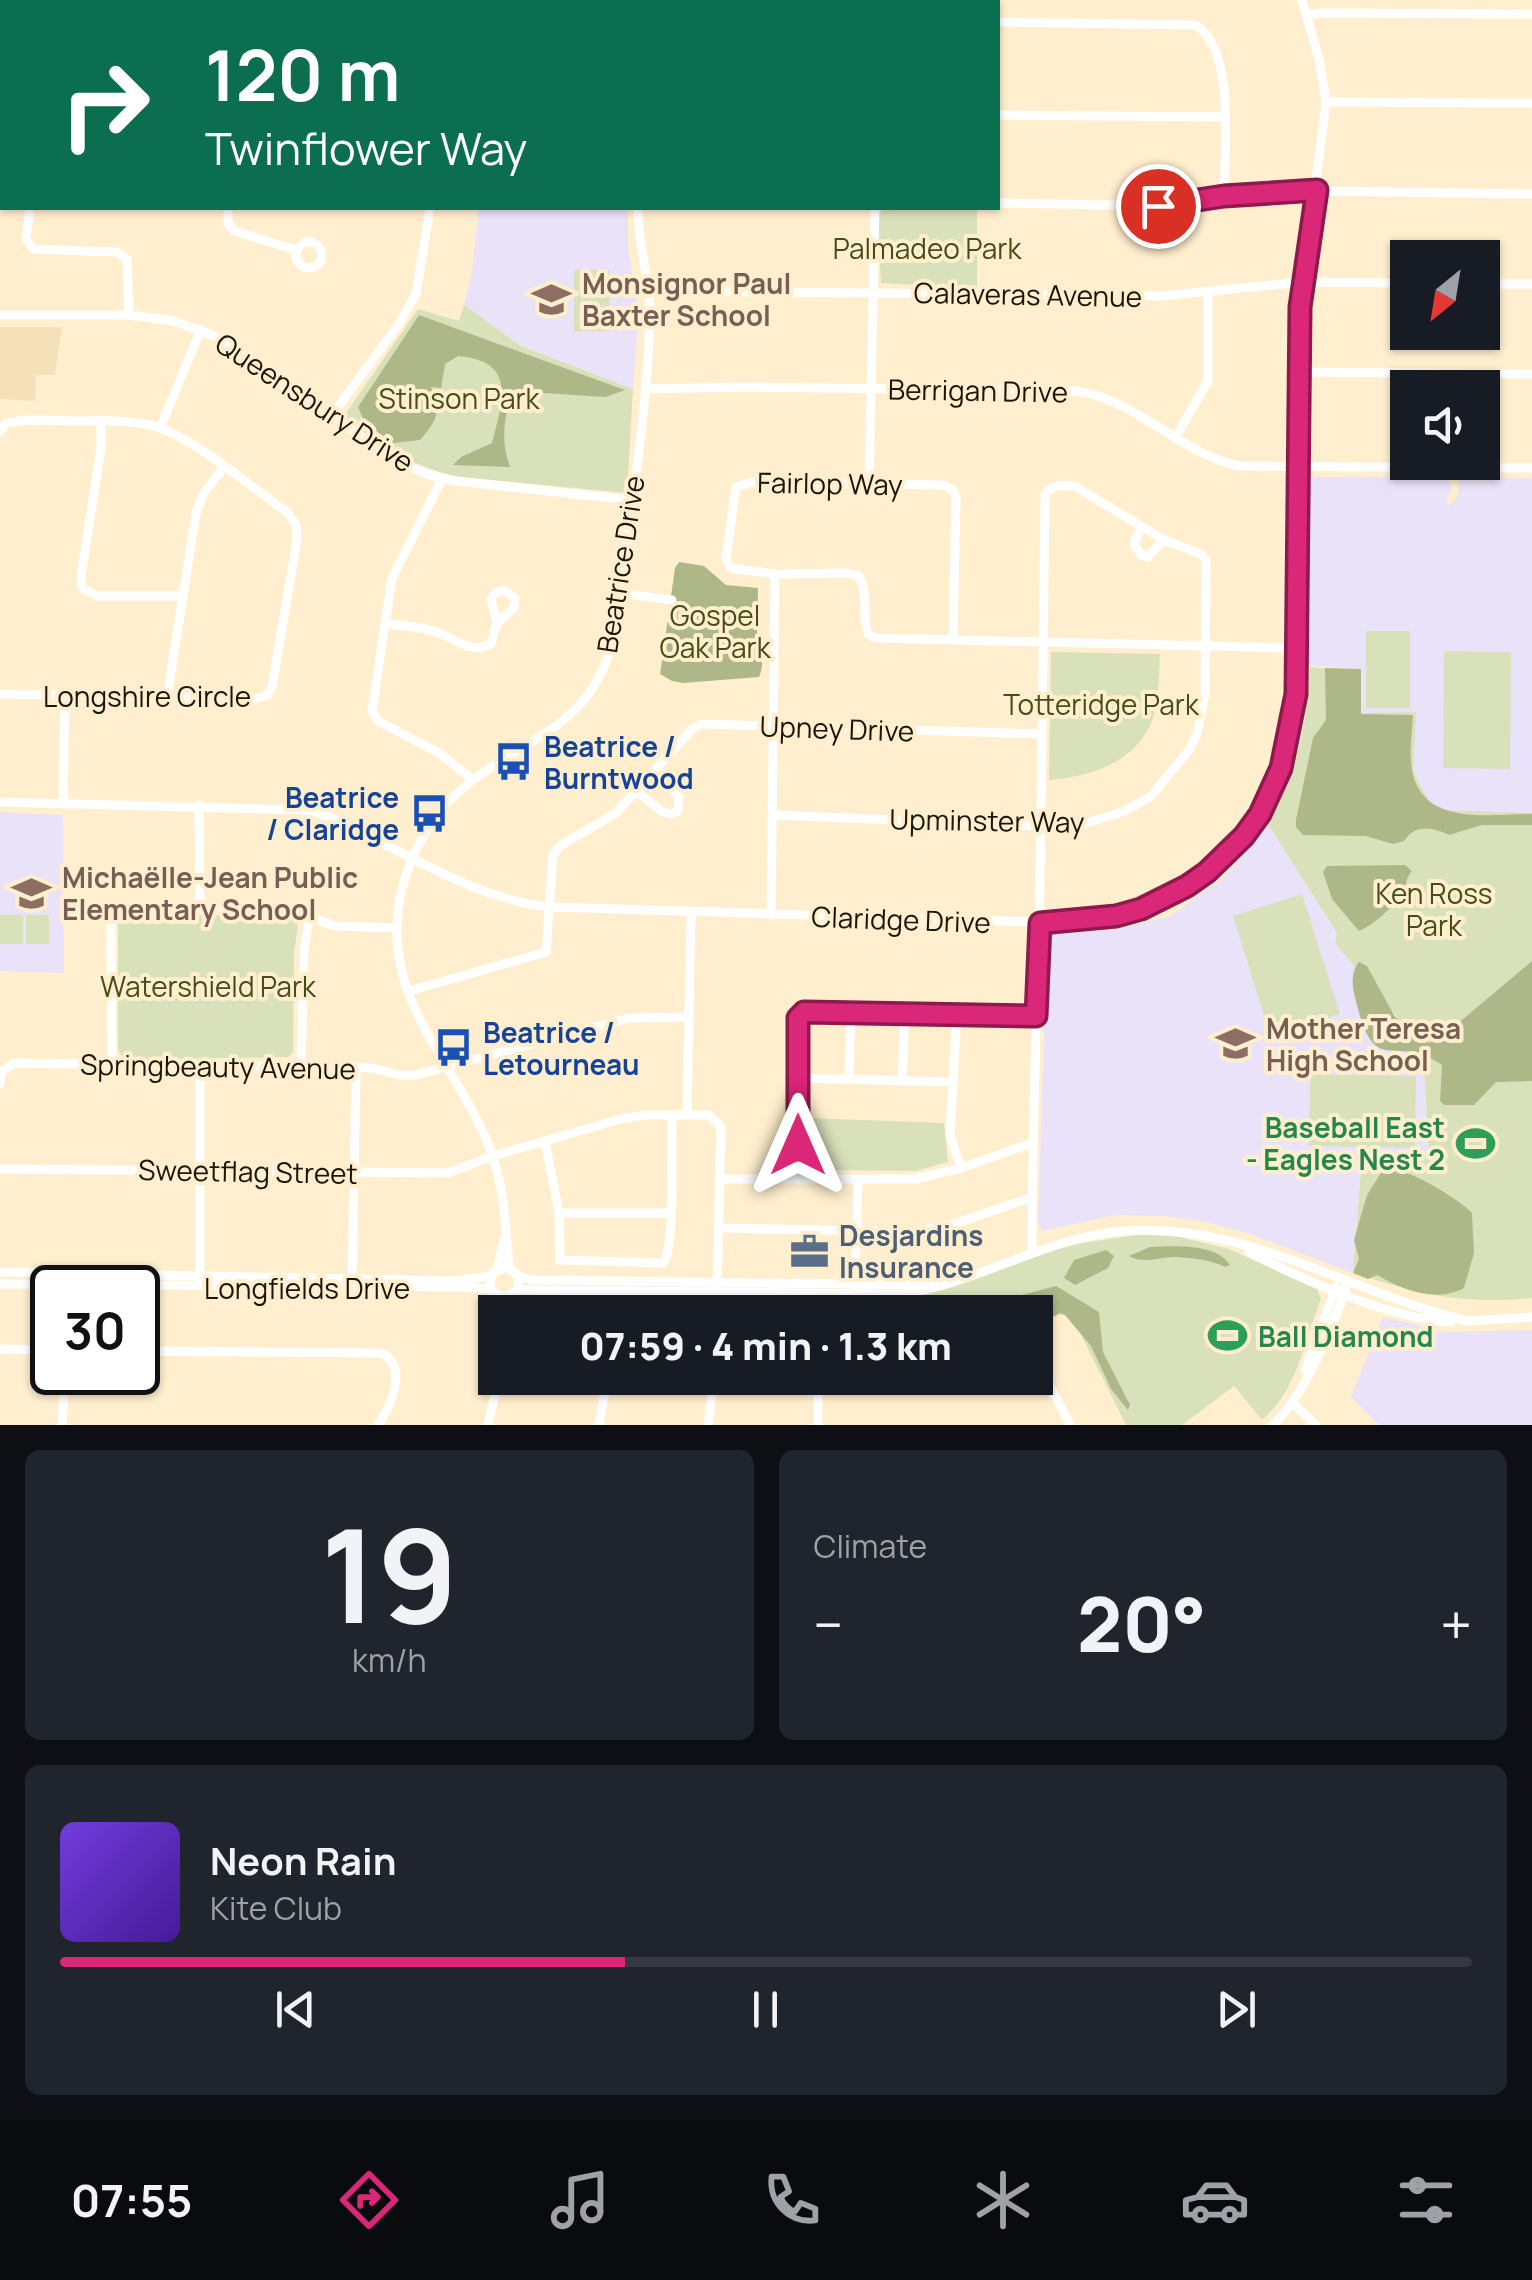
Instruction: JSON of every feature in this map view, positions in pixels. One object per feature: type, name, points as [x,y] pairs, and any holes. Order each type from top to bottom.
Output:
[{"type":"street","name":"Claridge Drive","points":[[0,802],[279,806],[317,812],[505,899],[552,907],[1040,923],[1090,920],[1141,909],[1187,886],[1236,844],[1260,814],[1286,753],[1296,694],[1302,282],[1326,102],[1302,0]]},
{"type":"street","points":[[1307,16],[1532,14]]},
{"type":"street","points":[[1000,22],[1194,26],[1203,30],[1221,70],[1224,196]]},
{"type":"street","points":[[1326,102],[1532,103]]},
{"type":"street","points":[[1000,115],[1225,117]]},
{"type":"street","points":[[1000,204],[1158,206],[1224,196],[1317,190],[1532,194]]},
{"type":"street","points":[[30,210],[26,240],[33,249],[116,252],[127,259],[129,315]]},
{"type":"street","points":[[228,210],[228,223],[234,231],[296,250]]},
{"type":"street","points":[[332,416],[416,294],[430,210]]},
{"type":"street","name":"Beatrice Drive","points":[[514,1293],[502,1191],[493,1156],[408,991],[396,928],[402,888],[434,822],[474,780],[552,731],[586,699],[607,660],[645,388],[650,314],[638,244],[638,210]]},
{"type":"street","points":[[868,484],[875,210]]},
{"type":"street","name":"Calaveras Avenue","points":[[648,291],[1162,296],[1302,282],[1390,283]]},
{"type":"street","points":[[1500,284],[1532,284]]},
{"type":"street","points":[[1175,438],[1208,381],[1208,291]]},
{"type":"street","name":"Queensbury Drive","points":[[0,315],[129,315],[162,318],[201,329],[233,346],[389,456],[442,478],[630,500]]},
{"type":"street","points":[[160,428],[201,329]]},
{"type":"street","points":[[1299,372],[1532,374]]},
{"type":"street","name":"Berrigan Drive","points":[[645,388],[1090,393],[1122,406],[1222,462],[1238,466],[1532,468]]},
{"type":"street","points":[[100,421],[101,448],[82,588],[97,596],[182,596]]},
{"type":"street","name":"Longshire Circle","points":[[0,432],[6,423],[12,422],[129,422],[160,428],[288,513],[296,524],[297,540],[272,687],[267,695],[256,699],[0,694]]},
{"type":"street","points":[[167,698],[196,513],[204,493],[223,468]]},
{"type":"street","points":[[442,478],[392,578],[372,710],[375,718],[438,753],[474,780]]},
{"type":"street","name":"Fairlop Way","points":[[952,640],[956,498],[953,490],[943,485],[752,482],[736,487],[726,558],[730,568],[775,574],[859,576],[864,584],[868,634],[876,638],[1206,648],[1296,648]]},
{"type":"street","points":[[1032,1253],[1045,494],[1052,486],[1066,484],[1164,540],[1147,557],[1134,544],[1141,528]]},
{"type":"street","name":"Upminster Way","points":[[773,814],[1080,825],[1109,818],[1151,796],[1197,734],[1206,693],[1206,560],[1164,540]]},
{"type":"street","points":[[771,915],[775,574]]},
{"type":"street","points":[[619,592],[672,600]]},
{"type":"street","points":[[385,624],[431,630],[477,649],[491,644],[497,624]]},
{"type":"street","points":[[63,803],[65,696]]},
{"type":"street","name":"Upney Drive","points":[[408,991],[546,952],[556,851],[616,812],[692,729],[702,724],[1042,734]]},
{"type":"street","points":[[637,790],[661,811],[670,814],[678,810],[679,796],[654,773]]},
{"type":"street","points":[[199,805],[200,907]]},
{"type":"street","points":[[112,1064],[112,914],[125,906],[291,910],[346,927],[396,928]]},
{"type":"street","points":[[687,1114],[691,913]]},
{"type":"street","points":[[302,1066],[304,950],[309,918]]},
{"type":"street","points":[[849,1079],[851,1012]]},
{"type":"street","points":[[902,1081],[905,1012]]},
{"type":"street","points":[[799,1180],[798,1018],[802,1014],[957,1012],[1036,1016]]},
{"type":"street","points":[[957,1012],[950,1135],[961,1168]]},
{"type":"street","name":"Springbeauty Avenue","points":[[0,1084],[2,1071],[14,1063],[356,1067],[400,1075],[448,1068],[629,1018],[689,1018]]},
{"type":"street","points":[[199,1288],[200,1065]]},
{"type":"street","points":[[352,1283],[356,1067]]},
{"type":"street","points":[[799,1078],[952,1082]]},
{"type":"street","points":[[545,1142],[559,1213],[557,1255],[564,1262],[663,1263],[668,1257],[671,1213],[672,1114]]},
{"type":"street","name":"Sweetflag Street","points":[[0,1170],[448,1173],[621,1118],[687,1114],[708,1116],[721,1128],[721,1179]]},
{"type":"street","points":[[718,1287],[721,1179],[915,1179],[961,1168],[1032,1143]]},
{"type":"street","points":[[855,1290],[858,1181]]},
{"type":"street","points":[[721,1228],[935,1229],[1030,1198]]},
{"type":"street","points":[[559,1213],[671,1213]]},
{"type":"street","points":[[513,1272],[532,1280],[855,1290],[949,1284],[1086,1236],[1130,1230],[1184,1232],[1282,1256],[1468,1322]]},
{"type":"street","name":"Beatrice Drive","points":[[494,1273],[506,1232]]},
{"type":"street","points":[[1234,1244],[1334,1289],[1415,1316],[1468,1322],[1532,1317]]},
{"type":"street","name":"Longfields Drive","points":[[0,1272],[200,1276],[514,1293]]},
{"type":"street","name":"Longfields Drive","points":[[0,1284],[199,1288],[454,1281],[513,1272]]},
{"type":"street","points":[[494,1273],[490,1284],[495,1294]]},
{"type":"street","points":[[1298,1392],[1334,1289],[1344,1281]]},
{"type":"street","points":[[1273,1425],[1298,1392],[1346,1293],[1344,1281]]},
{"type":"street","points":[[514,1293],[718,1287]]},
{"type":"street","points":[[0,1349],[30,1350]]},
{"type":"street","points":[[160,1350],[381,1353],[390,1357],[395,1366],[393,1394],[378,1425]]},
{"type":"street","points":[[1053,1392],[1070,1425]]},
{"type":"street","points":[[62,1425],[64,1395]]},
{"type":"street","points":[[488,1425],[495,1395]]},
{"type":"street","points":[[599,1425],[604,1395]]},
{"type":"street","points":[[708,1425],[712,1395]]},
{"type":"street","points":[[818,1395],[818,1425]]},
{"type":"street","points":[[1292,1403],[1316,1425]]},
{"type":"shaded area","name":"Monsignor Paul Baxter School","points":[[479,210],[628,210],[628,251],[639,310],[633,389],[521,346],[464,305]]},
{"type":"shaded area","points":[[0,327],[62,327],[55,375],[36,375],[35,401],[0,399]]},
{"type":"shaded area","points":[[1314,477],[1449,480],[1452,489],[1447,497],[1448,507],[1457,497],[1460,480],[1532,478],[1532,814],[1452,813],[1437,807],[1360,714],[1361,669],[1304,665],[1306,484]]},
{"type":"shaded area","name":"Michaëlle-Jean Public Elementary School","points":[[0,812],[63,815],[64,973],[0,971]]},
{"type":"shaded area","name":"Mother Teresa High School","points":[[1268,824],[1337,933],[1423,1048],[1429,1156],[1362,1155],[1353,1273],[1247,1233],[1164,1216],[1116,1215],[1042,1231],[1038,1222],[1047,943],[1053,934],[1118,929],[1170,916],[1224,878]]},
{"type":"shaded area","points":[[1383,1317],[1446,1332],[1532,1330],[1532,1425],[1379,1425],[1351,1397]]},
{"type":"green space","name":"Palmadeo Park","points":[[883,210],[977,210],[977,288],[881,283],[877,215]]},
{"type":"green space","points":[[574,270],[609,270],[610,331],[574,331]]},
{"type":"green space","name":"Stinson Park","points":[[464,305],[521,346],[633,389],[627,493],[450,476],[402,458],[349,422],[346,413],[418,309],[459,321]]},
{"type":"green space","points":[[419,315],[625,390],[605,397],[513,391],[504,429],[510,467],[453,465],[461,457],[492,443],[502,398],[498,374],[490,366],[458,356],[445,364],[441,388],[431,387],[436,415],[420,440],[393,443],[365,423],[358,407]]},
{"type":"green space","name":"Gospel Oak Park","points":[[679,562],[704,566],[726,585],[758,588],[757,639],[762,658],[759,677],[683,683],[660,674]]},
{"type":"green space","points":[[1366,631],[1410,631],[1410,708],[1366,708]]},
{"type":"green space","points":[[1444,651],[1511,652],[1510,769],[1443,768]]},
{"type":"green space","name":"Totteridge Park","points":[[1051,652],[1160,654],[1153,718],[1136,746],[1096,771],[1049,780]]},
{"type":"green space","name":"Ken Ross Park","points":[[1310,667],[1358,672],[1360,713],[1416,712],[1413,771],[1433,810],[1532,813],[1532,1298],[1483,1300],[1441,1296],[1353,1273],[1362,1155],[1429,1155],[1423,1048],[1335,943],[1337,933],[1268,824],[1299,748]]},
{"type":"green space","points":[[1325,668],[1361,669],[1361,714],[1413,715],[1412,770],[1418,788],[1429,801],[1460,813],[1532,814],[1532,825],[1482,825],[1449,835],[1419,829],[1393,844],[1366,836],[1303,835],[1296,820],[1313,738],[1326,720]]},
{"type":"green space","points":[[1405,865],[1412,871],[1402,893],[1383,915],[1359,931],[1332,899],[1323,872],[1327,866]]},
{"type":"green space","points":[[1302,894],[1340,1014],[1270,1035],[1233,916]]},
{"type":"green space","name":"Watershield Park","points":[[126,913],[296,919],[293,1052],[288,1057],[125,1060],[118,1050],[118,921]]},
{"type":"green space","points":[[0,915],[23,915],[23,944],[0,944]]},
{"type":"green space","points":[[26,915],[49,915],[49,944],[26,944]]},
{"type":"green space","points":[[1532,961],[1532,1081],[1496,1082],[1474,1105],[1444,1105],[1440,1101],[1442,1065],[1411,1052],[1379,1047],[1363,1025],[1354,991],[1353,975],[1359,962],[1367,966],[1395,1017],[1429,1043],[1449,1031]]},
{"type":"green space","points":[[1310,1074],[1416,1076],[1415,1148],[1309,1146]]},
{"type":"green space","points":[[808,1118],[944,1123],[948,1162],[916,1171],[809,1170]]},
{"type":"green space","points":[[1389,1169],[1433,1185],[1472,1213],[1474,1253],[1464,1288],[1431,1294],[1409,1290],[1377,1275],[1368,1279],[1353,1273],[1359,1259],[1354,1240],[1367,1195],[1381,1173]]},
{"type":"green space","points":[[1142,1234],[1180,1237],[1229,1249],[1317,1289],[1321,1299],[1284,1395],[1262,1420],[1234,1386],[1182,1425],[1126,1425],[1071,1315],[1053,1314],[1053,1295],[920,1295],[1070,1245]]},
{"type":"green space","points":[[1150,1247],[1205,1249],[1230,1265],[1183,1257],[1146,1260],[1129,1256]]},
{"type":"green space","points":[[1106,1250],[1114,1256],[1108,1268],[1075,1285],[1064,1278],[1074,1260]]},
{"type":"green space","points":[[1056,1286],[1099,1312],[1103,1352],[1130,1405],[1128,1410],[1111,1389],[1091,1346],[1065,1315],[1053,1317],[1053,1295],[1022,1295]]},
{"type":"place","name":"Monsignor Paul Baxter School","points":[[552,299]]},
{"type":"place","name":"Beatrice / Burntwood","points":[[514,762]]},
{"type":"place","name":"Beatrice / Claridge","points":[[429,813]]},
{"type":"place","name":"Michaëlle-Jean Public Elementary School","points":[[32,893]]},
{"type":"place","name":"Mother Teresa High School","points":[[1236,1044]]},
{"type":"place","name":"Beatrice / Letourneau","points":[[453,1048]]},
{"type":"place","name":"Baseball East - Eagles Nest 2","points":[[1475,1143]]},
{"type":"place","name":"Desjardins Insurance","points":[[809,1251]]},
{"type":"place","name":"Ball Diamond","points":[[1228,1336]]},
{"type":"route","points":[[798,1145],[798,1018],[804,1012],[1036,1016],[1040,923],[1116,916],[1168,898],[1187,886],[1244,836],[1260,814],[1281,768],[1298,668],[1300,307],[1317,190],[1224,196],[1158,206]]}]
